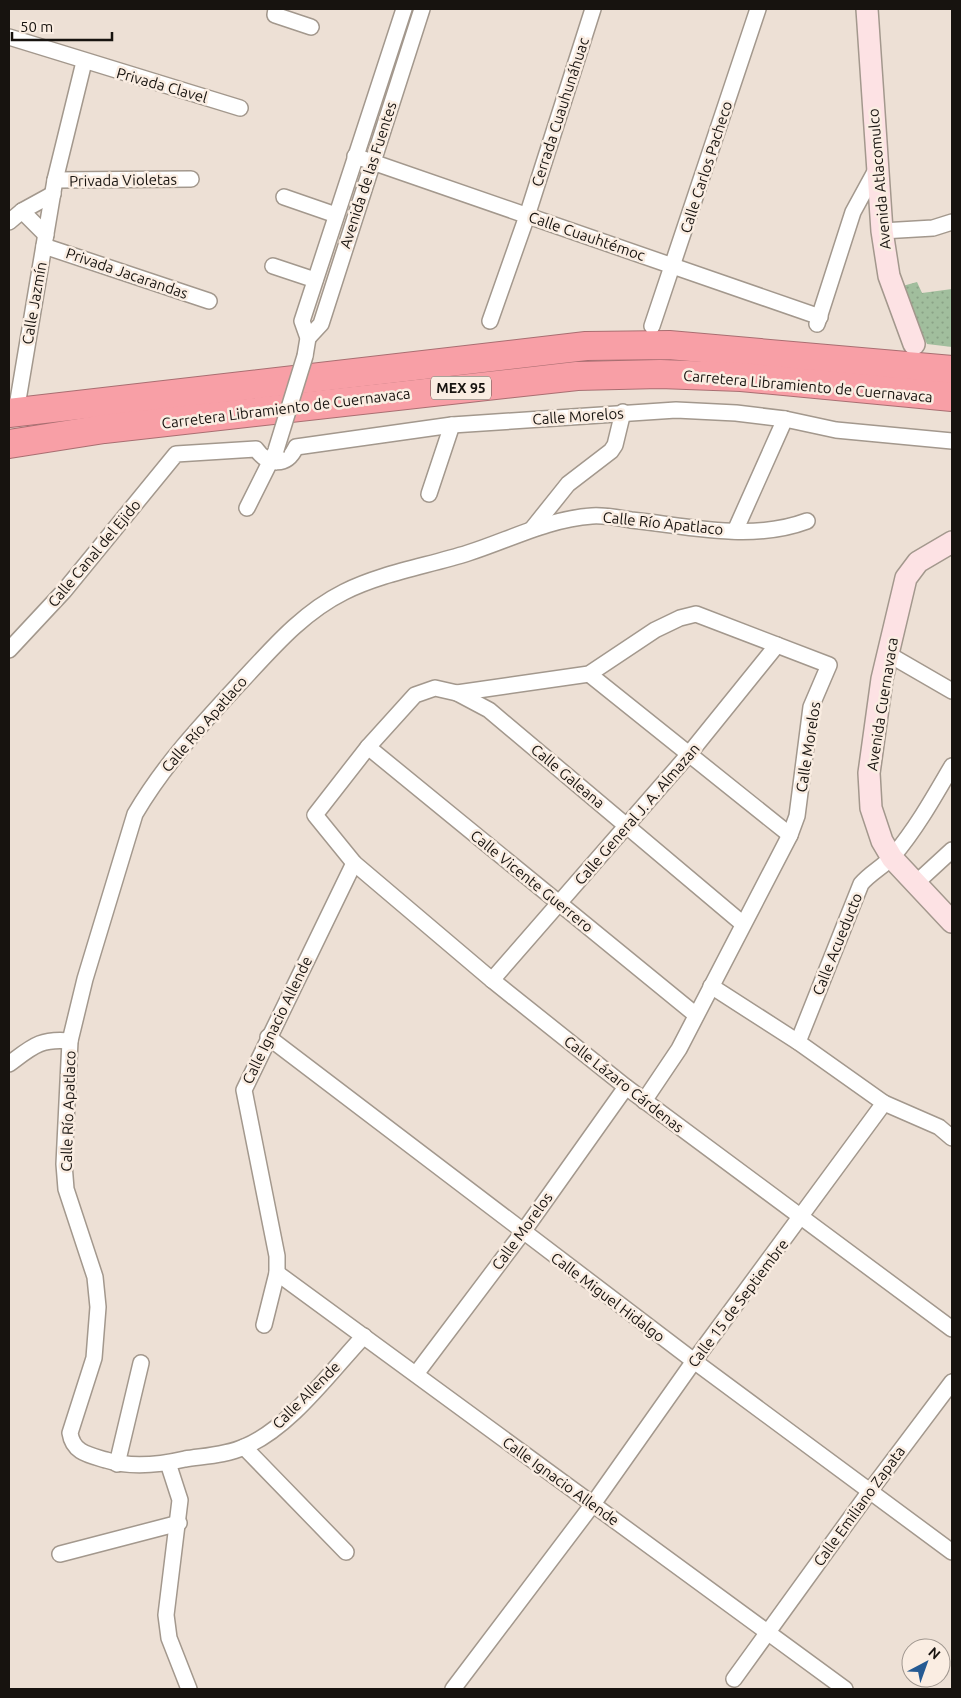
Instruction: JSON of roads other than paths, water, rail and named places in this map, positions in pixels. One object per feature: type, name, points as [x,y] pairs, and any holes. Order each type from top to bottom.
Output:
[{"type":"highway","name":"Carretera Libramiento de Cuernavaca","points":[[12,413],[586,346],[668,344],[952,370]]},
{"type":"highway","name":"Carretera Libramiento de Cuernavaca","points":[[9,444],[114,428],[577,376],[660,374],[741,377],[952,397]]},
{"type":"main road","name":"Avenida Atlacomulco","points":[[867,9],[882,231],[889,276],[914,344]]},
{"type":"main road","name":"Avenida Cuernavaca","points":[[952,542],[918,562],[906,578],[888,654],[869,774],[871,808],[882,841],[892,858],[952,922]]},
{"type":"street","name":"Avenida de las Fuentes","points":[[247,508],[273,456],[305,356],[308,338],[302,321],[404,9]]},
{"type":"street","name":"Avenida de las Fuentes","points":[[308,338],[321,324],[371,162],[422,9]]},
{"type":"street","name":"Cerrada Cuauhunáhuac","points":[[490,321],[527,216],[593,9]]},
{"type":"street","name":"Calle Carlos Pacheco","points":[[652,326],[758,9]]},
{"type":"street","points":[[276,12],[311,27]]},
{"type":"street","name":"Privada Clavel","points":[[9,37],[84,62],[240,108]]},
{"type":"street","name":"Calle Jazmín","points":[[12,413],[54,187],[84,62]]},
{"type":"street","name":"Calle Cuauhtémoc","points":[[355,156],[673,266],[818,320],[853,212],[877,168]]},
{"type":"street","name":"Privada Violetas","points":[[54,187],[190,179]]},
{"type":"street","points":[[9,222],[54,187]]},
{"type":"street","points":[[284,197],[336,214]]},
{"type":"street","points":[[22,211],[45,240]]},
{"type":"street","points":[[882,231],[933,228],[952,222]]},
{"type":"street","name":"Privada Jacarandas","points":[[45,240],[209,301]]},
{"type":"street","points":[[273,266],[315,280]]},
{"type":"street","name":"Calle Morelos","points":[[273,456],[284,460],[292,455],[296,447],[452,425],[623,412],[693,411],[785,419],[836,430],[952,441]]},
{"type":"street","points":[[532,529],[568,484],[611,451],[615,445],[623,412]]},
{"type":"street","points":[[735,531],[785,419]]},
{"type":"street","points":[[429,494],[452,425]]},
{"type":"street","name":"Calle Canal del Ejido","points":[[9,650],[64,591],[176,454],[256,449],[262,458],[273,456]]},
{"type":"street","name":"Calle Río Apatlaco","points":[[117,1464],[82,1453],[72,1443],[70,1433],[94,1358],[98,1307],[95,1277],[66,1189],[64,1164],[70,1041],[85,979],[134,814],[179,749],[305,616],[344,592],[469,553],[532,529],[592,516],[735,531],[767,532],[807,521]]},
{"type":"street","name":"Calle Morelos","points":[[457,693],[589,674],[655,630],[680,618],[696,614],[829,665],[811,707],[797,816],[790,835],[678,1050],[644,1101]]},
{"type":"street","name":"Calle General J. A. Almazan","points":[[492,980],[690,754],[777,645]]},
{"type":"street","points":[[888,654],[952,691]]},
{"type":"street","points":[[589,674],[790,835]]},
{"type":"street","points":[[368,747],[415,695],[435,688],[457,693]]},
{"type":"street","name":"Calle Galeana","points":[[457,693],[489,710],[743,924]]},
{"type":"street","name":"Calle Lázaro Cárdenas","points":[[368,747],[314,815],[354,863],[492,980],[626,1087],[952,1329]]},
{"type":"street","name":"Calle Vicente Guerrero","points":[[368,747],[696,1015]]},
{"type":"street","name":"Calle Acueducto","points":[[798,1042],[861,884],[870,873],[892,858],[918,823],[952,766]]},
{"type":"street","points":[[915,884],[952,850]]},
{"type":"street","name":"Calle Ignacio Allende","points":[[264,1325],[277,1273],[276,1256],[244,1090],[268,1037],[354,863]]},
{"type":"street","points":[[711,986],[798,1042],[884,1103],[939,1128],[952,1138]]},
{"type":"street","name":"Calle Miguel Hidalgo","points":[[268,1037],[694,1362],[952,1552]]},
{"type":"street","points":[[9,1064],[35,1046],[51,1039],[70,1041]]},
{"type":"street","name":"Calle Morelos","points":[[416,1374],[523,1232],[626,1087]]},
{"type":"street","name":"Calle 15 de Septiembre","points":[[453,1689],[593,1504],[694,1362],[884,1103]]},
{"type":"street","name":"Calle Ignacio Allende","points":[[277,1273],[845,1689]]},
{"type":"street","name":"Calle Allende","points":[[244,1447],[272,1431],[297,1408],[364,1336]]},
{"type":"street","points":[[140,1363],[117,1464],[168,1463],[244,1447],[346,1552]]},
{"type":"street","name":"Calle Emiliano Zapata","points":[[734,1679],[870,1491],[952,1382]]},
{"type":"street","points":[[168,1463],[180,1500],[179,1522],[167,1592],[166,1615],[169,1638],[189,1689]]},
{"type":"street","points":[[60,1554],[179,1522]]}]
